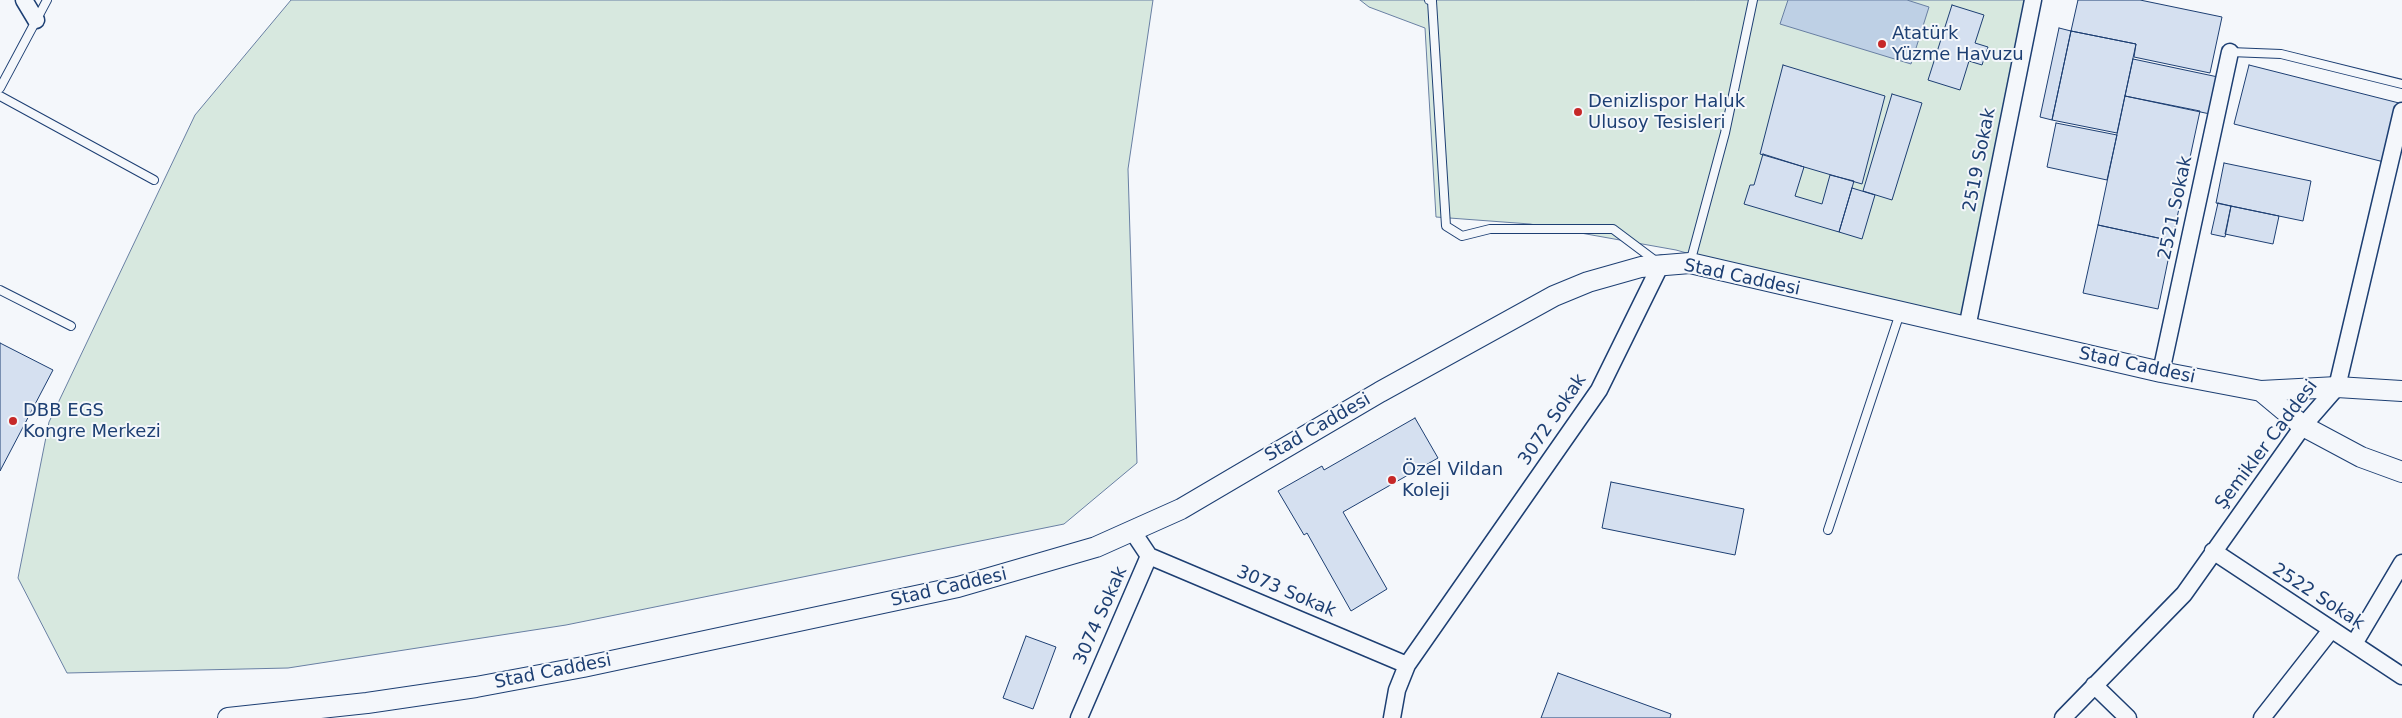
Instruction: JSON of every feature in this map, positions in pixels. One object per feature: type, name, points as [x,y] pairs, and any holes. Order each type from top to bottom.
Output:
[{"type":"street","points":[[24,0],[36,20]]},
{"type":"street","name":"2519 Sokak","points":[[1967,328],[2033,0]]},
{"type":"street","name":"2521 Sokak","points":[[2161,372],[2230,52]]},
{"type":"street","name":"Şemikler Caddesi","points":[[2063,718],[2184,594],[2303,426],[2337,386],[2402,111]]},
{"type":"street","name":"Stad Caddesi","points":[[228,718],[431,694],[583,667],[958,587],[1087,550],[1133,532],[1181,509],[1380,392],[1554,296],[1619,272],[1661,264],[1690,264],[2161,372],[2260,391],[2337,386],[2402,391]]},
{"type":"street","name":"3072 Sokak","points":[[1392,718],[1397,690],[1407,665],[1599,390],[1661,264]]},
{"type":"street","points":[[2260,391],[2303,426],[2361,457],[2402,472]]},
{"type":"street","name":"3074 Sokak","points":[[1085,716],[1149,556],[1133,532]]},
{"type":"street","name":"2522 Sokak","points":[[2213,551],[2402,676]]},
{"type":"street","name":"3073 Sokak","points":[[1149,556],[1407,665]]},
{"type":"street","points":[[2354,644],[2397,584],[2402,562]]},
{"type":"street","points":[[2262,718],[2331,630]]},
{"type":"street","points":[[2094,685],[2128,718]]},
{"type":"lane","points":[[0,88],[47,0]]},
{"type":"lane","points":[[1429,0],[1432,1],[1446,226],[1462,236],[1490,228],[1612,229],[1661,264]]},
{"type":"lane","points":[[1690,264],[1724,133],[1753,0]]},
{"type":"lane","points":[[2230,52],[2281,54],[2402,84]]},
{"type":"lane","points":[[0,96],[154,180]]},
{"type":"lane","points":[[0,290],[71,326]]},
{"type":"lane","points":[[1828,530],[1900,313]]},
{"type":"shaded area","points":[[291,0],[1153,0],[1128,169],[1137,463],[1064,524],[566,625],[288,668],[67,673],[18,578],[49,422],[195,115]]},
{"type":"shaded area","points":[[1360,0],[2031,0],[1967,328],[1900,313],[1676,250],[1530,224],[1436,217],[1425,28],[1369,7]]},
{"type":"water","name":"Atatürk Yüzme Havuzu","points":[[1788,0],[1907,0],[1929,7],[1911,64],[1780,24]]},
{"type":"building","points":[[2078,0],[2140,0],[2222,17],[2210,73],[2134,57],[2136,44],[2071,31]]},
{"type":"building","points":[[1952,5],[1984,15],[1975,43],[1988,47],[1982,65],[1969,61],[1960,90],[1928,80]]},
{"type":"building","points":[[2059,28],[2071,31],[2052,120],[2040,117]]},
{"type":"building","points":[[2071,31],[2136,44],[2117,133],[2052,120]]},
{"type":"building","points":[[2133,59],[2218,77],[2210,114],[2125,96]]},
{"type":"building","name":"Atatürk Yüzme Havuzu","points":[[1783,65],[1885,96],[1862,184],[1760,154]]},
{"type":"building","points":[[2249,65],[2399,103],[2384,162],[2234,124]]},
{"type":"building","points":[[1892,94],[1922,103],[1892,200],[1863,191]]},
{"type":"building","points":[[2125,96],[2200,111],[2172,241],[2098,225]]},
{"type":"building","points":[[2056,123],[2117,135],[2107,180],[2047,167]]},
{"type":"building","points":[[1763,154],[1804,167],[1795,196],[1822,204],[1830,175],[1854,181],[1839,232],[1744,204],[1750,185],[1754,185]]},
{"type":"building","points":[[2224,163],[2311,181],[2303,221],[2216,203]]},
{"type":"building","points":[[1852,188],[1875,195],[1862,239],[1839,232]]},
{"type":"building","points":[[2218,203],[2231,206],[2225,237],[2211,234]]},
{"type":"building","points":[[2231,206],[2279,216],[2273,244],[2225,234]]},
{"type":"building","points":[[2098,225],[2172,241],[2158,309],[2083,293]]},
{"type":"building","name":"DBB EGS Kongre Merkezi","points":[[0,343],[53,370],[0,471]]},
{"type":"building","points":[[1415,418],[1438,458],[1343,512],[1387,589],[1351,611],[1307,533],[1304,535],[1278,491],[1322,466],[1324,470]]},
{"type":"building","points":[[1611,482],[1744,509],[1735,555],[1602,528]]},
{"type":"building","points":[[1026,636],[1056,647],[1033,709],[1003,698]]},
{"type":"building","points":[[1558,673],[1671,714],[1670,718],[1541,718]]},
{"type":"place","name":"Atatürk Yüzme Havuzu","points":[[1882,44]]},
{"type":"place","name":"Denizlispor Haluk Ulusoy Tesisleri","points":[[1578,112]]},
{"type":"place","name":"DBB EGS Kongre Merkezi","points":[[13,421]]},
{"type":"place","name":"Özel Vildan Koleji","points":[[1392,480]]}]
